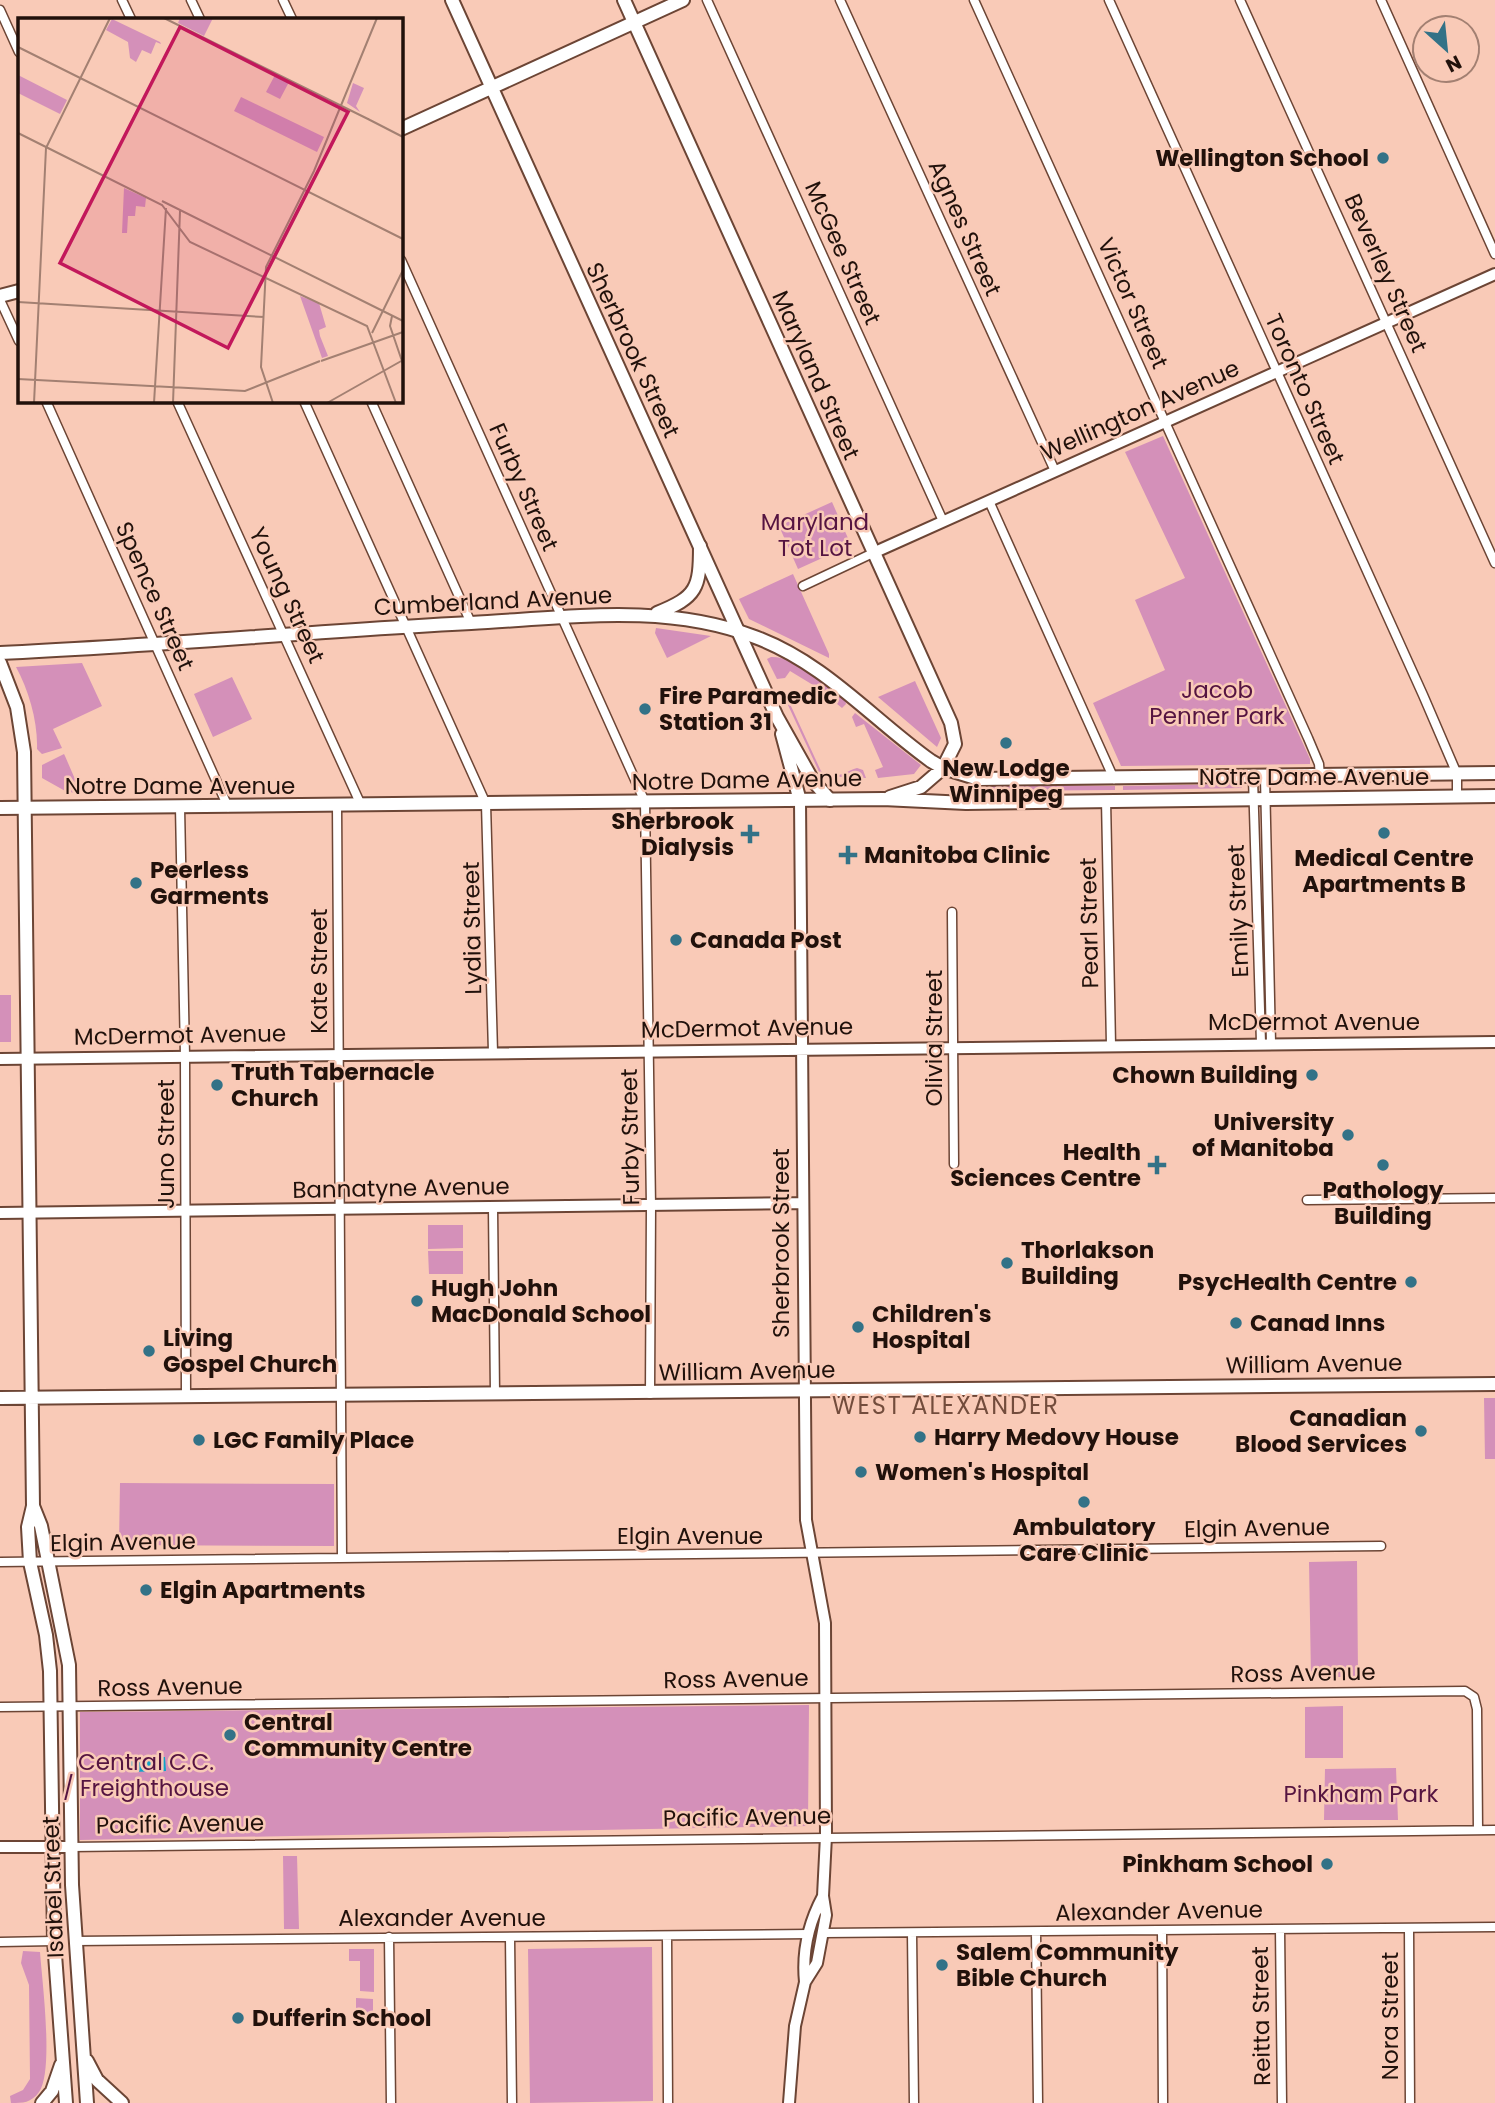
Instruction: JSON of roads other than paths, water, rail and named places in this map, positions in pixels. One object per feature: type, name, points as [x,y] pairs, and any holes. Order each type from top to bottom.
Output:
[{"type":"main road","name":"Sherbrook Street","points":[[452,0],[777,717],[813,781],[830,800]]},
{"type":"main road","name":"Maryland Street","points":[[624,0],[953,729],[954,751],[943,768]]},
{"type":"main road","points":[[402,129],[683,0]]},
{"type":"main road","points":[[0,298],[18,291]]},
{"type":"main road","points":[[653,614],[682,602],[694,591],[700,574],[700,546]]},
{"type":"main road","name":"Cumberland Avenue","points":[[0,653],[406,626],[653,614],[694,620],[738,631],[776,646],[820,670],[943,768]]},
{"type":"main road","name":"Isabel Street","points":[[0,663],[22,727],[26,808],[33,1506],[28,1527],[30,1562],[46,1635],[51,1706],[54,1941],[66,2103]]},
{"type":"main road","name":"Sherbrook Street","points":[[777,717],[800,801]]},
{"type":"main road","points":[[883,799],[921,786],[943,768]]},
{"type":"main road","name":"Notre Dame Avenue","points":[[943,768],[979,779],[998,780],[1320,778],[1495,773]]},
{"type":"main road","name":"Notre Dame Avenue","points":[[0,808],[883,799],[912,803],[1495,796]]},
{"type":"main road","name":"William Avenue","points":[[0,1398],[1495,1384]]},
{"type":"main road","name":"Isabel Street","points":[[33,1506],[41,1526],[65,1635],[75,1941],[87,2103]]},
{"type":"main road","points":[[84,2055],[97,2080],[122,2103]]},
{"type":"main road","points":[[42,2103],[52,2091],[62,2062]]},
{"type":"street","points":[[122,0],[131,18]]},
{"type":"street","points":[[191,0],[200,18]]},
{"type":"street","points":[[284,0],[292,18]]},
{"type":"street","name":"McGee Street","points":[[707,0],[943,521]]},
{"type":"street","name":"Agnes Street","points":[[840,0],[1055,471]]},
{"type":"street","name":"Victor Street","points":[[974,0],[1308,738],[1319,764],[1320,778]]},
{"type":"street","name":"Toronto Street","points":[[1109,0],[1457,774],[1457,796]]},
{"type":"street","name":"Beverley Street","points":[[1240,0],[1495,563]]},
{"type":"street","points":[[1381,0],[1495,254]]},
{"type":"street","points":[[0,10],[18,50]]},
{"type":"street","name":"Furby Street","points":[[402,262],[645,802],[651,1206],[650,1394]]},
{"type":"street","name":"Wellington Avenue","points":[[803,586],[1495,274]]},
{"type":"street","points":[[0,298],[18,339]]},
{"type":"street","name":"Spence Street","points":[[46,402],[228,807]]},
{"type":"street","name":"Young Street","points":[[177,402],[361,805]]},
{"type":"street","points":[[304,402],[486,804]]},
{"type":"street","points":[[371,402],[471,623]]},
{"type":"street","points":[[989,501],[1114,779]]},
{"type":"street","name":"Emily Street","points":[[1259,778],[1266,1043]]},
{"type":"street","name":"Pearl Street","points":[[1106,800],[1111,1045]]},
{"type":"street","name":"Sherbrook Street","points":[[789,2103],[792,2041],[805,1982],[817,1963],[827,1915],[823,1896],[826,1836],[824,1616],[806,1520],[800,801]]},
{"type":"street","name":"Lydia Street","points":[[486,804],[493,1052]]},
{"type":"street","name":"Kate Street","points":[[337,805],[342,1557]]},
{"type":"street","name":"Juno Street","points":[[180,807],[185,1056],[186,1397]]},
{"type":"street","name":"Olivia Street","points":[[952,912],[954,1164]]},
{"type":"street","name":"McDermot Avenue","points":[[0,1059],[955,1046],[1495,1042]]},
{"type":"street","points":[[1307,1200],[1495,1198]]},
{"type":"street","name":"Bannatyne Avenue","points":[[0,1213],[802,1203]]},
{"type":"street","points":[[493,1208],[495,1394]]},
{"type":"street","name":"Elgin Avenue","points":[[0,1562],[1381,1546]]},
{"type":"street","name":"Ross Avenue","points":[[0,1707],[1465,1691],[1472,1695],[1477,1709],[1478,1830]]},
{"type":"street","name":"Pacific Avenue","points":[[0,1847],[1495,1830]]},
{"type":"street","name":"Sherbrook Street","points":[[805,1982],[802,1960],[813,1914],[823,1896]]},
{"type":"street","name":"Alexander Avenue","points":[[824,1933],[1495,1927]]},
{"type":"street","name":"Nora Street","points":[[1409,1928],[1410,2103]]},
{"type":"street","name":"Reitta Street","points":[[1280,1929],[1282,2103]]},
{"type":"street","points":[[1162,1930],[1163,2103]]},
{"type":"street","points":[[1036,1931],[1038,2103]]},
{"type":"street","points":[[912,1933],[914,2103]]},
{"type":"street","name":"Alexander Avenue","points":[[75,1941],[809,1934]]},
{"type":"street","points":[[667,1936],[668,2103]]},
{"type":"street","points":[[389,1937],[391,2103]]},
{"type":"street","points":[[510,1938],[512,2103]]},
{"type":"street","points":[[0,1942],[54,1941]]},
{"type":"water","points":[[165,1757],[166,1771],[130,1772],[130,1759]]},
{"type":"place","name":"Wellington School","points":[[1383,158]]},
{"type":"place","name":"Fire Paramedic Station 31","points":[[645,709]]},
{"type":"place","name":"New Lodge Winnipeg","points":[[1006,743]]},
{"type":"place","name":"Medical Centre Apartments B","points":[[1384,833]]},
{"type":"place","name":"Sherbrook Dialysis","points":[[750,834]]},
{"type":"place","name":"Manitoba Clinic","points":[[848,855]]},
{"type":"place","name":"Peerless Garments","points":[[136,883]]},
{"type":"place","name":"Canada Post","points":[[676,940]]},
{"type":"place","name":"Chown Building","points":[[1312,1075]]},
{"type":"place","name":"Truth Tabernacle Church","points":[[217,1085]]},
{"type":"place","name":"University of Manitoba","points":[[1348,1135]]},
{"type":"place","name":"Health Sciences Centre","points":[[1157,1165]]},
{"type":"place","name":"Pathology Building","points":[[1383,1165]]},
{"type":"place","name":"Thorlakson Building","points":[[1007,1263]]},
{"type":"place","name":"PsycHealth Centre","points":[[1411,1282]]},
{"type":"place","name":"Hugh John MacDonald School","points":[[417,1301]]},
{"type":"place","name":"Canad Inns","points":[[1236,1323]]},
{"type":"place","name":"Children's Hospital","points":[[858,1327]]},
{"type":"place","name":"Living Gospel Church","points":[[149,1351]]},
{"type":"place","name":"Canadian Blood Services","points":[[1421,1431]]},
{"type":"place","name":"Harry Medovy House","points":[[920,1437]]},
{"type":"place","name":"LGC Family Place","points":[[199,1440]]},
{"type":"place","name":"Women's Hospital","points":[[861,1472]]},
{"type":"place","name":"Ambulatory Care Clinic","points":[[1084,1502]]},
{"type":"place","name":"Elgin Apartments","points":[[146,1590]]},
{"type":"place","name":"Central Community Centre","points":[[230,1735]]},
{"type":"place","name":"Pinkham School","points":[[1327,1864]]},
{"type":"place","name":"Salem Community Bible Church","points":[[942,1965]]},
{"type":"place","name":"Dufferin School","points":[[238,2018]]},
{"type":"district","name":"WEST ALEXANDER","points":[[946,1405]]},
{"type":"park label","name":"Maryland Tot Lot","points":[[815,535]]},
{"type":"park label","name":"Jacob Penner Park","points":[[1217,703]]},
{"type":"park label","name":"Central C.C. / Freighthouse","points":[[146,1775]]},
{"type":"park label","name":"Pinkham Park","points":[[1361,1794]]}]
